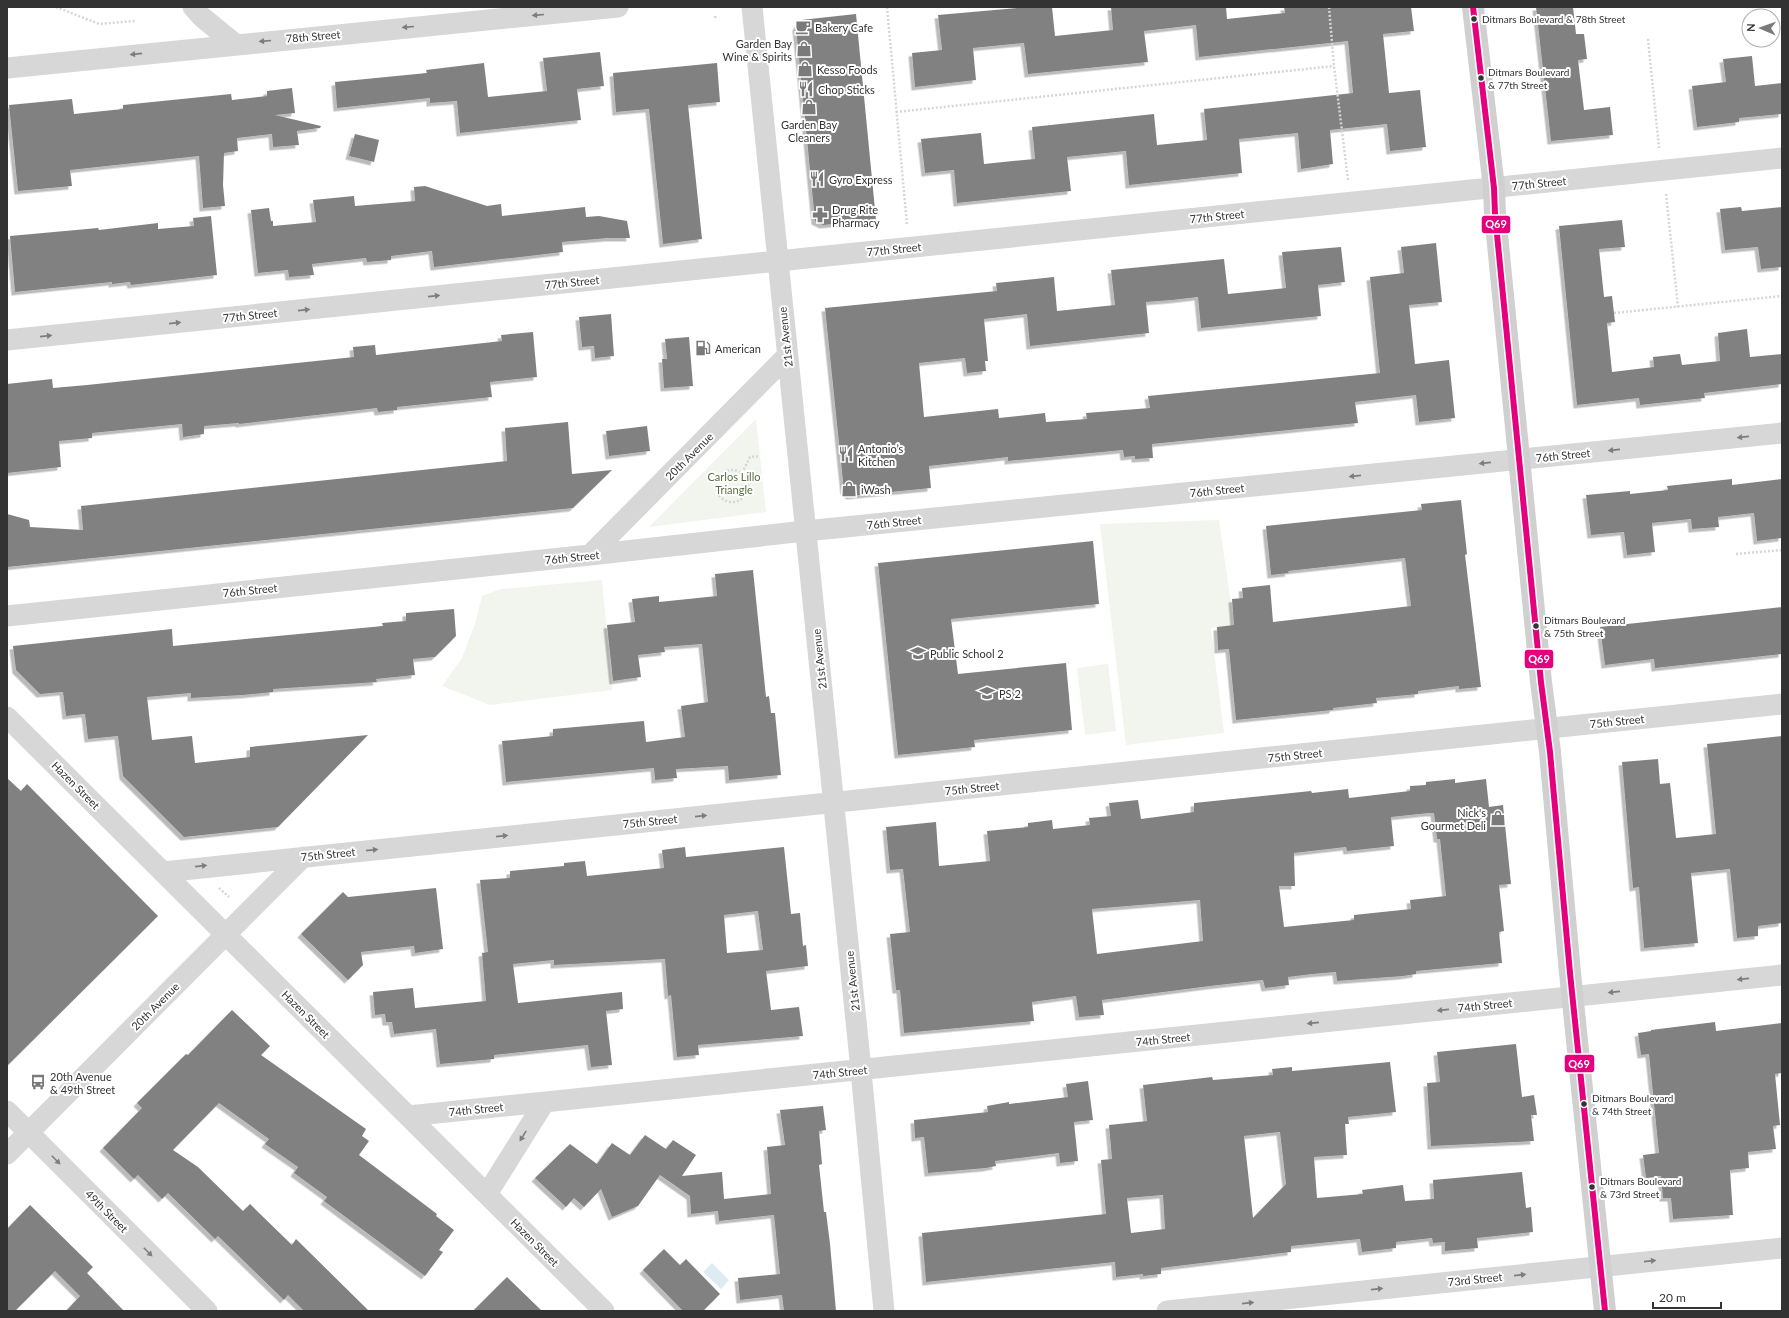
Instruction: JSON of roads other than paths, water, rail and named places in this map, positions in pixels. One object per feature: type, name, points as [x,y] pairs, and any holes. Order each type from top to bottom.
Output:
[{"type":"street","points":[[193,7],[202,17],[235,44]]},
{"type":"street","name":"78th Street","points":[[7,68],[235,44],[618,7]]},
{"type":"street","name":"21st Avenue","points":[[752,7],[834,802],[884,1311]]},
{"type":"street","points":[[1473,7],[1494,188],[1494,214],[1518,459],[1546,728],[1550,752],[1605,1311]]},
{"type":"street","name":"77th Street","points":[[7,340],[1782,158]]},
{"type":"street","name":"20th Avenue","points":[[590,555],[787,356]]},
{"type":"street","name":"76th Street","points":[[7,616],[806,531],[1782,433]]},
{"type":"street","name":"75th Street","points":[[163,872],[1782,704]]},
{"type":"street","name":"Hazen Street","points":[[7,717],[604,1311]]},
{"type":"street","name":"20th Avenue","points":[[7,1154],[303,857]]},
{"type":"street","name":"74th Street","points":[[408,1116],[1782,975]]},
{"type":"street","points":[[487,1194],[544,1103]]},
{"type":"street","name":"49th Street","points":[[7,1111],[207,1311]]},
{"type":"street","name":"73rd Street","points":[[1167,1311],[1782,1248]]},
{"type":"place","name":"Ditmars Boulevard & 78th Street","points":[[1474,19]]},
{"type":"place","name":"Bakery Cafe","points":[[803,27]]},
{"type":"place","name":"Garden Bay Wine & Spirits","points":[[804,49]]},
{"type":"place","name":"Kesso Foods","points":[[805,69]]},
{"type":"place","name":"Ditmars Boulevard & 77th Street","points":[[1481,78]]},
{"type":"place","name":"Chop Sticks","points":[[806,89]]},
{"type":"place","name":"Garden Bay Cleaners","points":[[809,107]]},
{"type":"place","name":"Gyro Express","points":[[817,179]]},
{"type":"place","name":"Drug Rite Pharmacy","points":[[820,215]]},
{"type":"place","name":"American","points":[[703,348]]},
{"type":"place","name":"Antonio’s Kitchen","points":[[846,454]]},
{"type":"place","name":"iWash","points":[[849,489]]},
{"type":"place","name":"Ditmars Boulevard & 75th Street","points":[[1536,626]]},
{"type":"place","name":"Public School 2","points":[[918,653]]},
{"type":"place","name":"PS 2","points":[[987,693]]},
{"type":"place","name":"Nick's Gourmet Deli","points":[[1498,818]]},
{"type":"place","name":"20th Avenue & 49th Street","points":[[38,1082]]},
{"type":"place","name":"Ditmars Boulevard & 74th Street","points":[[1584,1104]]},
{"type":"place","name":"Ditmars Boulevard & 73rd Street","points":[[1592,1187]]},
{"type":"park label","name":"Carlos Lillo Triangle","points":[[734,482]]}]
